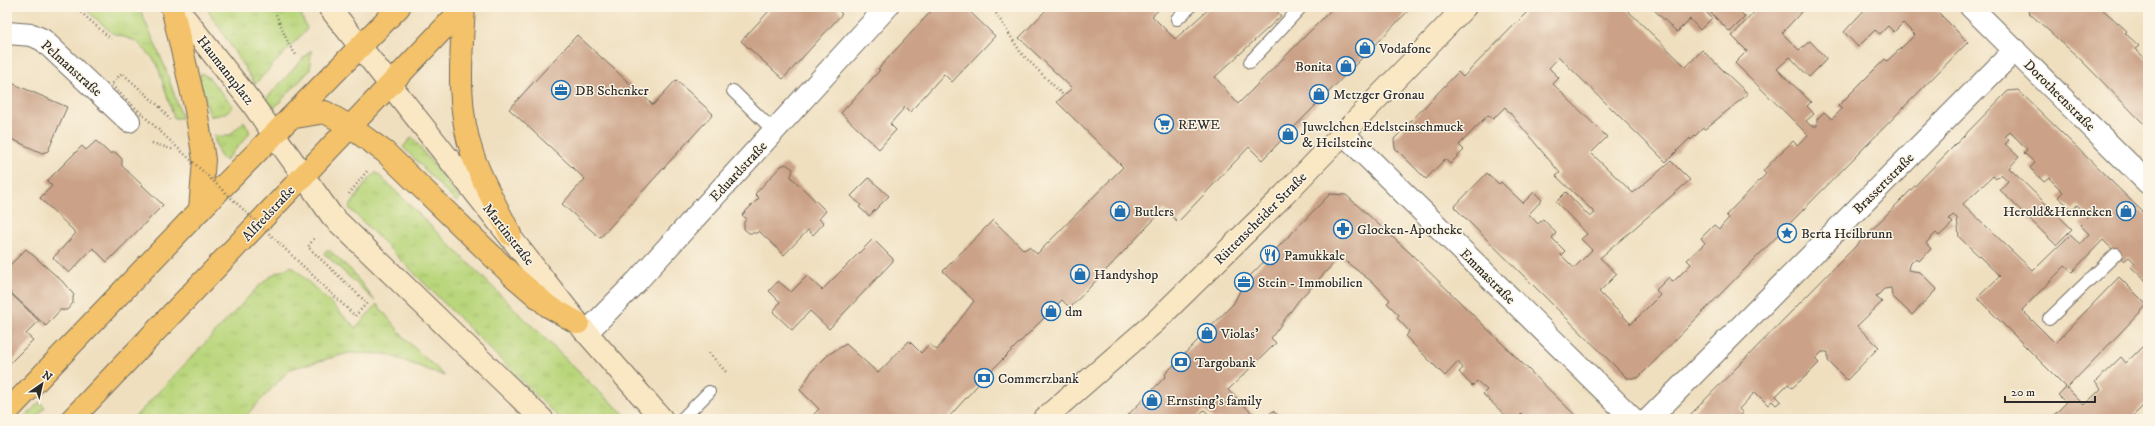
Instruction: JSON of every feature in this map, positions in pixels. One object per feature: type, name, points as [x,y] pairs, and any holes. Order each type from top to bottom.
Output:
[{"type":"main road","points":[[172,7],[196,110],[204,160],[200,210]]},
{"type":"main road","name":"Haumannplatz","points":[[176,7],[251,102],[274,135]]},
{"type":"main road","points":[[330,7],[360,47]]},
{"type":"main road","points":[[7,412],[200,210],[399,7]]},
{"type":"main road","points":[[464,7],[460,88],[468,140],[473,157],[510,234]]},
{"type":"main road","name":"Alfredstraße","points":[[72,419],[349,126],[464,7]]},
{"type":"main road","name":"Rüttenscheider Straße","points":[[1044,419],[1155,322],[1343,134],[1466,7]]},
{"type":"main road","name":"Martinstraße","points":[[360,47],[510,234],[582,328],[662,419]]},
{"type":"main road","points":[[290,118],[325,112],[349,126],[397,161],[513,276],[536,296],[548,306],[582,328]]},
{"type":"main road","points":[[274,135],[332,216],[542,419]]},
{"type":"street","name":"Eduardstraße","points":[[582,328],[637,281],[887,7]]},
{"type":"street","name":"Dorotheenstraße","points":[[1971,7],[2148,183]]},
{"type":"street","name":"Pelmanstraße","points":[[7,33],[32,35],[43,40],[129,121]]},
{"type":"street","name":"Brassertstraße","points":[[1650,419],[2015,50]]},
{"type":"street","name":"Emmastraße","points":[[1343,134],[1633,419]]},
{"type":"lane","points":[[1177,19],[1190,7]]},
{"type":"lane","points":[[1250,62],[1301,7]]},
{"type":"lane","points":[[733,91],[774,131]]},
{"type":"lane","points":[[2048,319],[2116,254]]},
{"type":"lane","points":[[682,419],[709,392]]},
{"type":"path","points":[[75,7],[111,39]]},
{"type":"path","points":[[274,7],[289,45],[296,55]]},
{"type":"path","points":[[994,10],[1021,53],[1064,96]]},
{"type":"path","points":[[172,123],[160,107],[122,73],[111,85],[355,316],[367,304],[308,247],[318,234]]},
{"type":"path","points":[[152,143],[176,150]]},
{"type":"path","points":[[348,196],[371,167]]},
{"type":"path","points":[[709,353],[727,373]]},
{"type":"green space","points":[[83,7],[139,7],[165,67],[182,118],[174,118],[157,64],[151,56],[136,41],[112,33]]},
{"type":"green space","points":[[206,7],[298,7],[307,29],[255,84]]},
{"type":"green space","points":[[311,50],[310,70],[275,107],[270,107],[265,100]]},
{"type":"green space","points":[[201,73],[208,77],[233,106],[225,113],[210,116],[199,78]]},
{"type":"green space","points":[[244,121],[249,130],[249,134],[225,161],[222,159],[216,146],[214,135],[222,137],[230,135]]},
{"type":"green space","points":[[412,137],[460,199],[456,202],[403,147]]},
{"type":"green space","points":[[376,172],[596,389],[630,419],[560,419],[349,208],[367,181]]},
{"type":"green space","points":[[326,251],[330,251],[351,270],[375,301],[324,254]]},
{"type":"green space","points":[[292,266],[356,328],[377,304],[408,342],[445,376],[386,354],[349,353],[290,369],[243,419],[133,419],[259,286],[274,274]]},
{"type":"green space","points":[[39,402],[45,407],[35,419],[24,419]]},
{"type":"building","points":[[769,7],[835,7],[842,14],[783,79],[741,41],[771,9]]},
{"type":"building","points":[[935,7],[965,7],[995,36],[952,82],[944,74],[910,112],[905,107],[890,124],[896,130],[879,149],[841,113],[880,70],[878,69]]},
{"type":"building","points":[[1049,7],[1162,7],[1152,16],[1175,39],[1211,7],[1273,7],[1281,16],[1215,77],[1238,104],[1334,7],[1412,7],[1262,160],[1249,147],[1178,222],[1164,209],[1070,308],[1062,300],[984,378],[947,419],[809,419],[819,409],[800,390],[812,371],[829,354],[846,344],[878,373],[909,341],[921,353],[929,344],[937,350],[974,301],[943,271],[993,220],[1024,250],[1029,247],[1037,254],[1123,167],[1057,102],[1072,88],[1019,38]]},
{"type":"building","points":[[1532,7],[1624,7],[1686,67],[1702,50],[1748,94],[1705,129],[1703,128],[1691,140],[1690,138],[1666,162],[1559,57],[1549,68],[1559,78],[1553,84],[1607,137],[1591,153],[1633,193],[1671,161],[1690,180],[1600,258],[1617,274],[1599,292],[1631,324],[1660,295],[1656,290],[1669,277],[1673,282],[1691,264],[1687,260],[1705,243],[1701,238],[1714,225],[1719,229],[1729,218],[1726,215],[1766,174],[1763,171],[1793,141],[1797,145],[1808,135],[1735,63],[1747,51],[1732,36],[1759,7],[1806,7],[1782,33],[1799,50],[1810,41],[1826,58],[1809,77],[1790,57],[1777,69],[1811,102],[1807,106],[1814,114],[1806,121],[1811,126],[1817,126],[1817,119],[1824,112],[1832,119],[1842,109],[1838,106],[1885,59],[1887,61],[1915,35],[1903,23],[1894,32],[1888,26],[1880,34],[1875,30],[1858,47],[1844,32],[1867,7],[1933,7],[1968,42],[1638,378],[1627,378],[1454,207],[1487,173],[1499,184],[1501,182],[1523,203],[1534,192],[1542,200],[1529,214],[1538,224],[1543,219],[1556,233],[1552,238],[1565,251],[1561,255],[1574,268],[1592,250],[1581,239],[1587,234],[1556,202],[1566,192],[1590,217],[1595,213],[1556,176],[1560,173],[1505,107],[1493,119],[1488,115],[1459,145],[1464,150],[1450,164],[1445,159],[1426,179],[1395,148],[1394,139],[1458,72],[1463,77]]},
{"type":"building","points":[[1651,7],[1701,7],[1712,18],[1700,30],[1690,19],[1677,32]]},
{"type":"building","points":[[1705,7],[1736,7],[1745,17],[1730,32]]},
{"type":"building","points":[[2031,7],[2100,7],[2127,31],[2125,33],[2139,46],[2135,49],[2146,59],[2148,57],[2148,128],[2079,58],[2028,12]]},
{"type":"building","points":[[577,35],[653,105],[676,80],[713,114],[600,238],[562,204],[585,179],[509,109]]},
{"type":"building","points":[[7,81],[67,107],[48,151],[42,153],[7,137]]},
{"type":"building","points":[[2018,90],[2148,217],[2147,282],[2131,267],[2135,263],[2129,257],[2124,261],[2103,240],[2072,272],[2065,266],[2022,310],[2055,343],[2119,277],[2147,305],[2067,388],[2084,405],[2101,389],[2095,382],[2121,357],[2126,363],[2148,341],[2148,401],[2130,419],[2050,419],[2066,403],[2058,395],[2066,387],[1977,298],[2000,276],[1959,237],[1957,218],[1953,215],[1949,219],[1953,223],[1939,236],[1936,233],[1926,243],[1931,249],[1919,261],[1916,258],[1909,265],[1908,270],[1920,272],[1937,289],[1912,315],[1892,296],[1891,288],[1884,289],[1876,297],[1882,302],[1857,326],[1879,347],[1847,380],[1828,361],[1828,352],[1822,352],[1815,359],[1819,363],[1807,375],[1792,388],[1788,384],[1776,396],[1781,401],[1776,405],[1772,401],[1768,405],[1755,392],[1739,409],[1743,413],[1737,419],[1686,419],[2008,91]],"holes":[[[2010,132],[2027,149],[2024,153],[2035,163],[2030,168],[2044,182],[2049,178],[2063,192],[2058,197],[2073,210],[2077,205],[2089,216],[2080,225],[2089,234],[2080,244],[2070,235],[2033,271],[1963,204],[1993,176],[1996,179],[2001,174],[2008,181],[2000,190],[2056,245],[2072,229],[2009,168],[2019,157],[2005,144],[2009,140],[2005,137]]]},
{"type":"building","points":[[96,141],[109,153],[116,153],[122,159],[122,166],[163,205],[107,262],[93,248],[69,273],[53,258],[76,233],[40,198],[52,186],[47,181],[82,146],[86,150]]},
{"type":"building","points":[[786,164],[793,169],[791,177],[826,211],[819,219],[824,223],[813,235],[808,230],[784,255],[759,231],[757,233],[749,233],[744,229],[744,222],[747,219],[742,215],[759,198],[755,194],[781,166]]},
{"type":"building","points":[[869,178],[889,196],[869,216],[859,207],[861,205],[851,196]]},
{"type":"building","points":[[1330,194],[1346,195],[1409,252],[1579,419],[1526,419],[1521,414],[1516,419],[1512,416],[1509,419],[1483,394],[1487,390],[1477,381],[1472,386],[1459,372],[1463,368],[1458,362],[1445,376],[1406,337],[1409,331],[1397,318],[1399,315],[1387,303],[1390,300],[1376,285],[1340,257],[1299,300],[1271,338],[1276,343],[1228,390],[1258,419],[1214,419],[1204,410],[1195,419],[1130,419],[1127,416],[1166,376],[1165,374],[1234,303],[1244,282]]},
{"type":"building","points":[[873,239],[893,259],[893,261],[829,329],[810,311],[792,330],[773,312],[780,302],[769,291],[778,281],[791,292],[807,276],[822,290]]},
{"type":"building","points":[[26,249],[62,281],[74,295],[73,303],[67,310],[60,310],[46,326],[7,289],[7,268]]},
{"type":"building","points":[[7,290],[39,321],[26,334],[33,340],[7,366]]},
{"type":"building","points":[[1273,411],[1283,419],[1263,419]]},
{"type":"place","name":"Vodafone","points":[[1365,48]]},
{"type":"place","name":"Bonita","points":[[1346,66]]},
{"type":"place","name":"DB Schenker","points":[[561,90]]},
{"type":"place","name":"Metzger Gronau","points":[[1319,94]]},
{"type":"place","name":"REWE","points":[[1164,124]]},
{"type":"place","name":"Juwelchen Edelsteinschmuck & Heilsteine","points":[[1288,134]]},
{"type":"place","name":"Butlers","points":[[1120,211]]},
{"type":"place","name":"Herold&Henneken","points":[[2126,211]]},
{"type":"place","name":"Glocken-Apotheke","points":[[1343,229]]},
{"type":"place","name":"Berta Heilbrunn","points":[[1787,233]]},
{"type":"place","name":"Pamukkale","points":[[1270,255]]},
{"type":"place","name":"Handyshop","points":[[1080,274]]},
{"type":"place","name":"Stein - Immobilien","points":[[1244,282]]},
{"type":"place","name":"dm","points":[[1051,311]]},
{"type":"place","name":"Violas'","points":[[1207,333]]},
{"type":"place","name":"Targobank","points":[[1181,362]]},
{"type":"place","name":"Commerzbank","points":[[984,378]]},
{"type":"place","name":"Ernsting's family","points":[[1152,400]]}]
